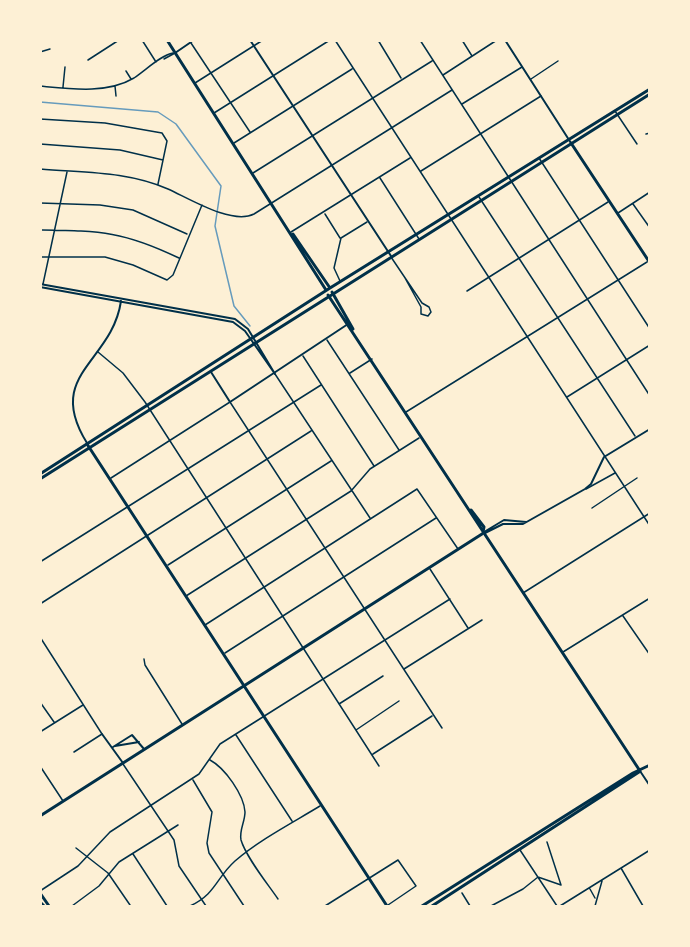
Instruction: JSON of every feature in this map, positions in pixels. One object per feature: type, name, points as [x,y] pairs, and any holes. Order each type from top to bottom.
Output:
[{"type":"main road","points":[[40,816],[458,550],[482,534],[484,527],[469,509],[348,324],[167,40]]},
{"type":"main road","points":[[40,479],[227,354],[273,330],[341,282],[650,89]]},
{"type":"main road","points":[[616,112],[650,94]]},
{"type":"main road","points":[[149,407],[210,371],[286,316],[419,239],[542,162],[570,141]]},
{"type":"main road","points":[[570,141],[649,262]]},
{"type":"main road","points":[[329,291],[350,320],[353,330]]},
{"type":"main road","points":[[273,330],[286,316]]},
{"type":"main road","points":[[210,371],[227,354]]},
{"type":"main road","points":[[40,474],[88,446]]},
{"type":"main road","points":[[88,446],[387,906]]},
{"type":"main road","points":[[482,534],[563,652],[640,771]]},
{"type":"main road","points":[[422,906],[633,773],[650,765]]},
{"type":"main road","points":[[432,906],[637,777],[640,771]]},
{"type":"main road","points":[[40,892],[49,906]]},
{"type":"main road","points":[[40,902],[44,906]]},
{"type":"street","points":[[88,60],[118,40]]},
{"type":"street","points":[[142,40],[157,63]]},
{"type":"street","points":[[250,40],[423,306]]},
{"type":"street","points":[[194,84],[263,40]]},
{"type":"street","points":[[213,114],[330,40]]},
{"type":"street","points":[[335,40],[650,526]]},
{"type":"street","points":[[378,40],[402,78]]},
{"type":"street","points":[[420,40],[650,396]]},
{"type":"street","points":[[462,40],[472,56]]},
{"type":"street","points":[[442,75],[497,40]]},
{"type":"street","points":[[505,40],[570,141]]},
{"type":"street","points":[[40,86],[93,89],[115,86],[131,80],[170,52],[181,49],[191,41],[250,132]]},
{"type":"street","points":[[40,52],[51,49]]},
{"type":"street","points":[[252,173],[432,60]]},
{"type":"street","points":[[530,80],[558,61]]},
{"type":"street","points":[[63,88],[65,67]]},
{"type":"street","points":[[462,105],[522,67]]},
{"type":"street","points":[[233,143],[353,68]]},
{"type":"street","points":[[126,71],[131,80]]},
{"type":"street","points":[[115,86],[116,96]]},
{"type":"street","points":[[40,169],[111,173],[158,185],[228,216],[242,219],[272,203],[452,90]]},
{"type":"street","points":[[420,172],[541,96]]},
{"type":"street","points":[[616,112],[637,144]]},
{"type":"street","points":[[40,119],[127,126],[162,133],[167,137],[167,142],[158,185]]},
{"type":"street","points":[[40,144],[120,150],[163,160]]},
{"type":"street","points":[[291,232],[411,158]]},
{"type":"street","points":[[539,158],[650,329]]},
{"type":"street","points":[[67,171],[41,286],[228,316],[243,324],[371,519]]},
{"type":"street","points":[[379,177],[419,239]]},
{"type":"street","points":[[617,213],[650,192]]},
{"type":"street","points":[[478,196],[636,437]]},
{"type":"street","points":[[467,291],[609,201]]},
{"type":"street","points":[[633,203],[649,227]]},
{"type":"street","points":[[40,204],[100,205],[133,210],[188,234]]},
{"type":"street","points":[[40,257],[105,257],[133,265],[164,280],[170,279],[202,204]]},
{"type":"street","points":[[324,213],[341,238]]},
{"type":"street","points":[[341,282],[334,268],[341,238],[368,221]]},
{"type":"street","points":[[40,230],[111,232],[130,237],[179,258]]},
{"type":"street","points":[[406,412],[649,262]]},
{"type":"street","points":[[88,446],[75,422],[72,396],[79,376],[114,329],[122,300]]},
{"type":"street","points":[[109,479],[303,356],[348,324],[350,320]]},
{"type":"street","points":[[327,340],[399,451]]},
{"type":"street","points":[[567,397],[650,345]]},
{"type":"street","points":[[98,352],[128,378],[149,407],[379,766]]},
{"type":"street","points":[[303,356],[375,466]]},
{"type":"street","points":[[349,373],[372,359]]},
{"type":"street","points":[[210,371],[442,728]]},
{"type":"street","points":[[40,562],[321,385]]},
{"type":"street","points":[[585,489],[591,484],[604,457],[650,429]]},
{"type":"street","points":[[40,604],[311,430]]},
{"type":"street","points":[[185,597],[351,491],[375,466],[422,436]]},
{"type":"street","points":[[165,567],[331,461]]},
{"type":"street","points":[[482,534],[504,520],[526,522],[547,513],[616,473]]},
{"type":"street","points":[[592,508],[637,478]]},
{"type":"street","points":[[204,626],[417,489],[458,550]]},
{"type":"street","points":[[522,593],[650,513]]},
{"type":"street","points":[[223,655],[437,518]]},
{"type":"street","points":[[430,568],[469,628]]},
{"type":"street","points":[[563,652],[650,598]]},
{"type":"street","points":[[40,892],[76,868],[103,837],[202,771],[217,746],[450,599]]},
{"type":"street","points":[[623,615],[650,655]]},
{"type":"street","points":[[403,670],[482,620]]},
{"type":"street","points":[[40,637],[167,830],[176,846],[179,866],[206,906]]},
{"type":"street","points":[[40,648],[46,645]]},
{"type":"street","points":[[144,659],[145,665],[183,725]]},
{"type":"street","points":[[339,704],[383,676]]},
{"type":"street","points":[[356,730],[399,701]]},
{"type":"street","points":[[40,702],[54,723]]},
{"type":"street","points":[[40,732],[84,705]]},
{"type":"street","points":[[372,755],[433,715]]},
{"type":"street","points":[[74,752],[102,734]]},
{"type":"street","points":[[236,734],[293,823]]},
{"type":"street","points":[[113,747],[130,735],[135,736],[144,750]]},
{"type":"street","points":[[113,747],[139,742]]},
{"type":"street","points":[[209,759],[222,768],[242,799],[245,815],[240,834],[248,852],[278,899]]},
{"type":"street","points":[[40,766],[63,801]]},
{"type":"street","points":[[640,771],[650,786]]},
{"type":"street","points":[[192,779],[212,812],[207,843],[213,860],[244,906]]},
{"type":"street","points":[[190,906],[215,888],[235,861],[321,805]]},
{"type":"street","points":[[72,906],[99,886],[108,873],[132,853],[178,825]]},
{"type":"street","points":[[538,877],[561,885],[548,842]]},
{"type":"street","points":[[76,848],[108,873],[130,904]]},
{"type":"street","points":[[520,850],[559,906],[650,850]]},
{"type":"street","points":[[132,853],[167,906]]},
{"type":"street","points":[[325,906],[399,861],[416,886],[387,906]]},
{"type":"street","points":[[621,868],[643,906]]},
{"type":"street","points":[[491,906],[523,889],[538,877]]},
{"type":"street","points":[[595,906],[602,880]]},
{"type":"street","points":[[589,888],[600,906]]},
{"type":"street","points":[[462,893],[470,906]]},
{"type":"waterway","points":[[40,102],[158,112],[176,124],[221,186],[215,226],[234,306],[250,326]]}]
